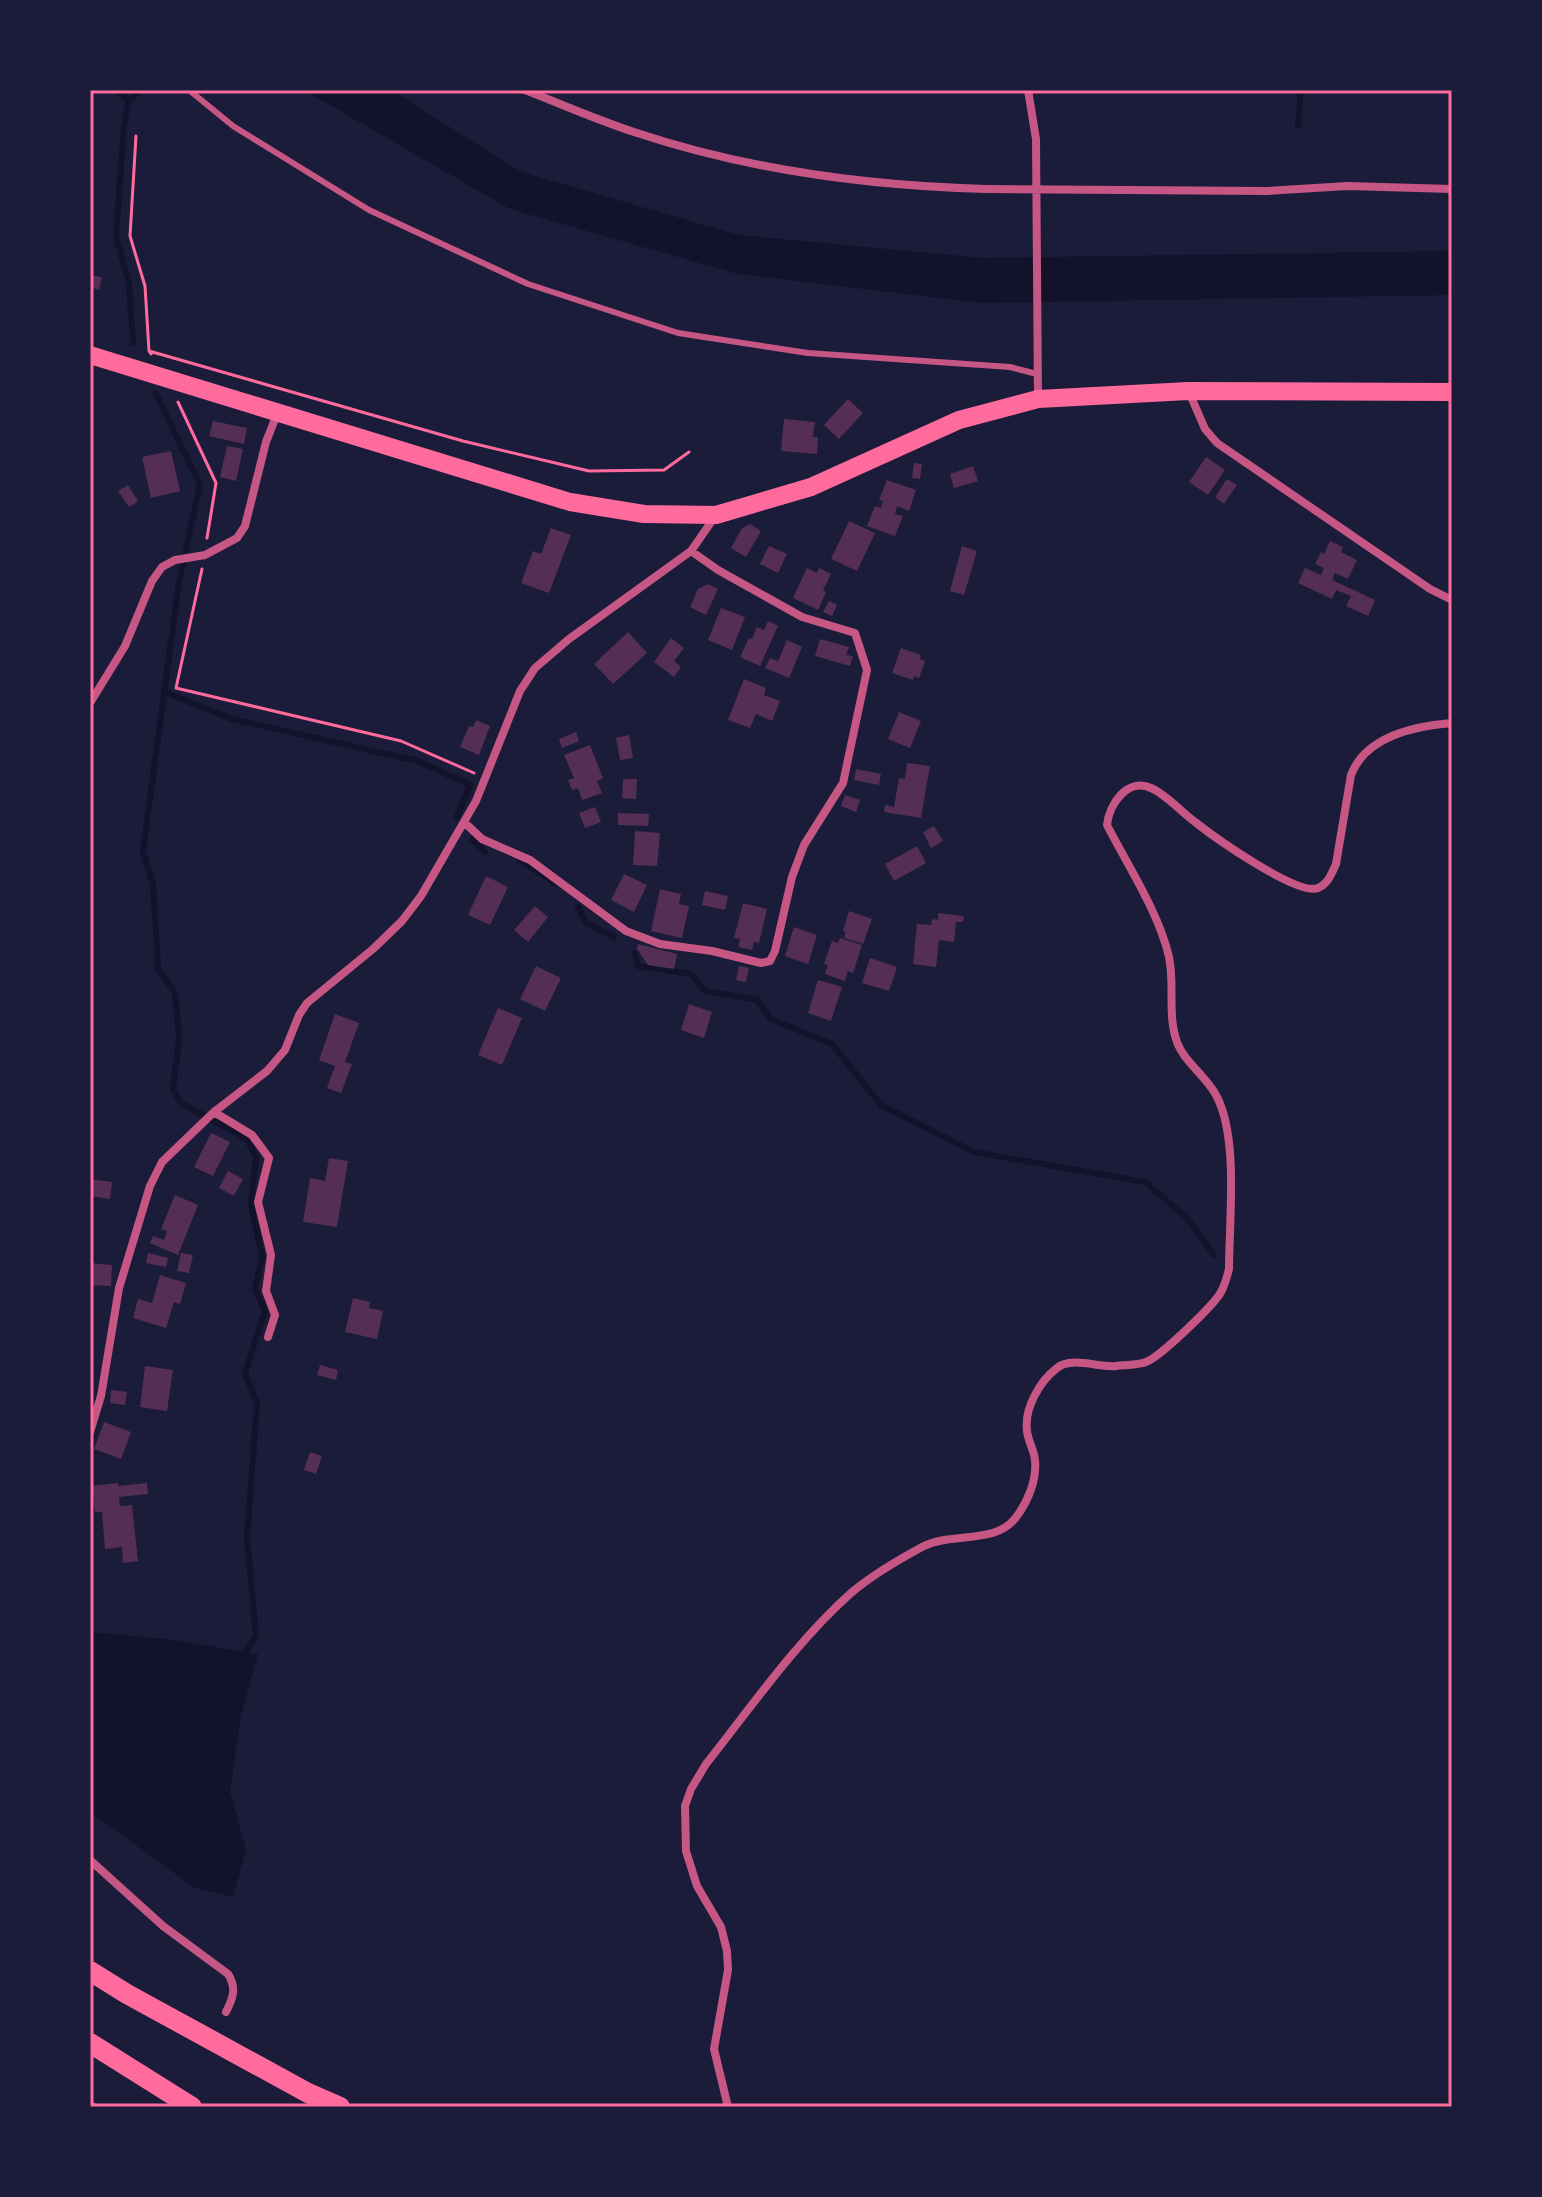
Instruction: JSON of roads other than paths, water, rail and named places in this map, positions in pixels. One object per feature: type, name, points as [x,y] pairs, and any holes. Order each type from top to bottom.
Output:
[{"type":"highway","points":[[90,355],[570,502],[644,514],[716,515],[811,487],[959,420],[1038,399],[1188,391],[1452,392]]},
{"type":"highway","points":[[90,1971],[308,2093],[340,2107]]},
{"type":"highway","points":[[90,2043],[192,2107]]},
{"type":"street","points":[[525,90],[633,132],[679,145],[762,164],[859,179],[946,188],[1036,192],[1267,191],[1347,186],[1452,189]]},
{"type":"street","points":[[1028,90],[1036,139],[1038,399]]},
{"type":"street","points":[[1188,391],[1205,429],[1217,443],[1430,589],[1452,600]]},
{"type":"street","points":[[90,703],[125,646],[152,581],[162,567],[175,560],[205,555],[237,538],[245,526],[266,442],[278,411]]},
{"type":"street","points":[[90,1432],[101,1396],[119,1288],[150,1186],[162,1162],[214,1112],[267,1071],[285,1050],[307,1003],[373,949],[402,921],[421,896],[476,801],[520,691],[535,668],[569,639],[691,551],[716,515]]},
{"type":"street","points":[[464,822],[482,839],[530,860],[626,931],[660,944],[712,951],[761,963],[770,961],[792,877],[804,845],[843,783],[867,670],[855,633],[802,617],[718,570],[691,551]]},
{"type":"street","points":[[728,2107],[714,2049],[728,1970],[727,1951],[721,1927],[697,1886],[686,1851],[685,1806],[698,1776],[821,1623],[853,1591],[926,1545],[951,1538],[997,1533],[1014,1520],[1027,1501],[1035,1473],[1035,1457],[1027,1431],[1028,1415],[1039,1387],[1059,1366],[1068,1363],[1114,1367],[1147,1362],[1162,1352],[1220,1295],[1227,1280],[1229,1150],[1226,1121],[1216,1094],[1178,1045],[1173,1030],[1170,961],[1164,938],[1107,825],[1108,813],[1116,798],[1135,787],[1150,787],[1196,824],[1281,879],[1307,889],[1318,888],[1331,877],[1336,864],[1351,775],[1356,762],[1369,748],[1385,740],[1415,729],[1452,723]]},
{"type":"street","points":[[214,1112],[252,1135],[269,1158],[258,1202],[271,1255],[266,1291],[275,1315],[268,1337]]},
{"type":"street","points":[[90,1860],[163,1926],[228,1974],[234,1983],[233,1997],[226,2012]]},
{"type":"lane","points":[[189,90],[233,126],[369,210],[528,284],[678,333],[808,353],[1010,367],[1037,374]]},
{"type":"waterway","points":[[117,90],[129,101]]},
{"type":"waterway","points":[[1298,125],[1301,90]]},
{"type":"waterway","points":[[133,343],[129,282],[116,237],[124,125],[129,101],[138,91]]},
{"type":"waterway","points":[[156,394],[200,485],[179,582],[143,851],[153,885],[158,968],[175,993],[179,1039],[173,1089],[181,1103],[247,1139],[256,1157],[251,1204],[262,1257],[255,1289],[265,1311],[245,1373],[257,1403],[247,1539],[256,1636],[243,1656]]},
{"type":"waterway","points":[[165,692],[232,719],[418,761],[470,785],[457,817]]},
{"type":"waterway","points":[[472,839],[485,852]]},
{"type":"waterway","points":[[520,860],[555,883]]},
{"type":"waterway","points":[[578,907],[586,923],[614,937]]},
{"type":"waterway","points":[[635,953],[638,966],[691,974],[705,991],[757,1000],[771,1019],[832,1044],[881,1105],[974,1152],[1145,1182],[1187,1218],[1214,1255]]}]
